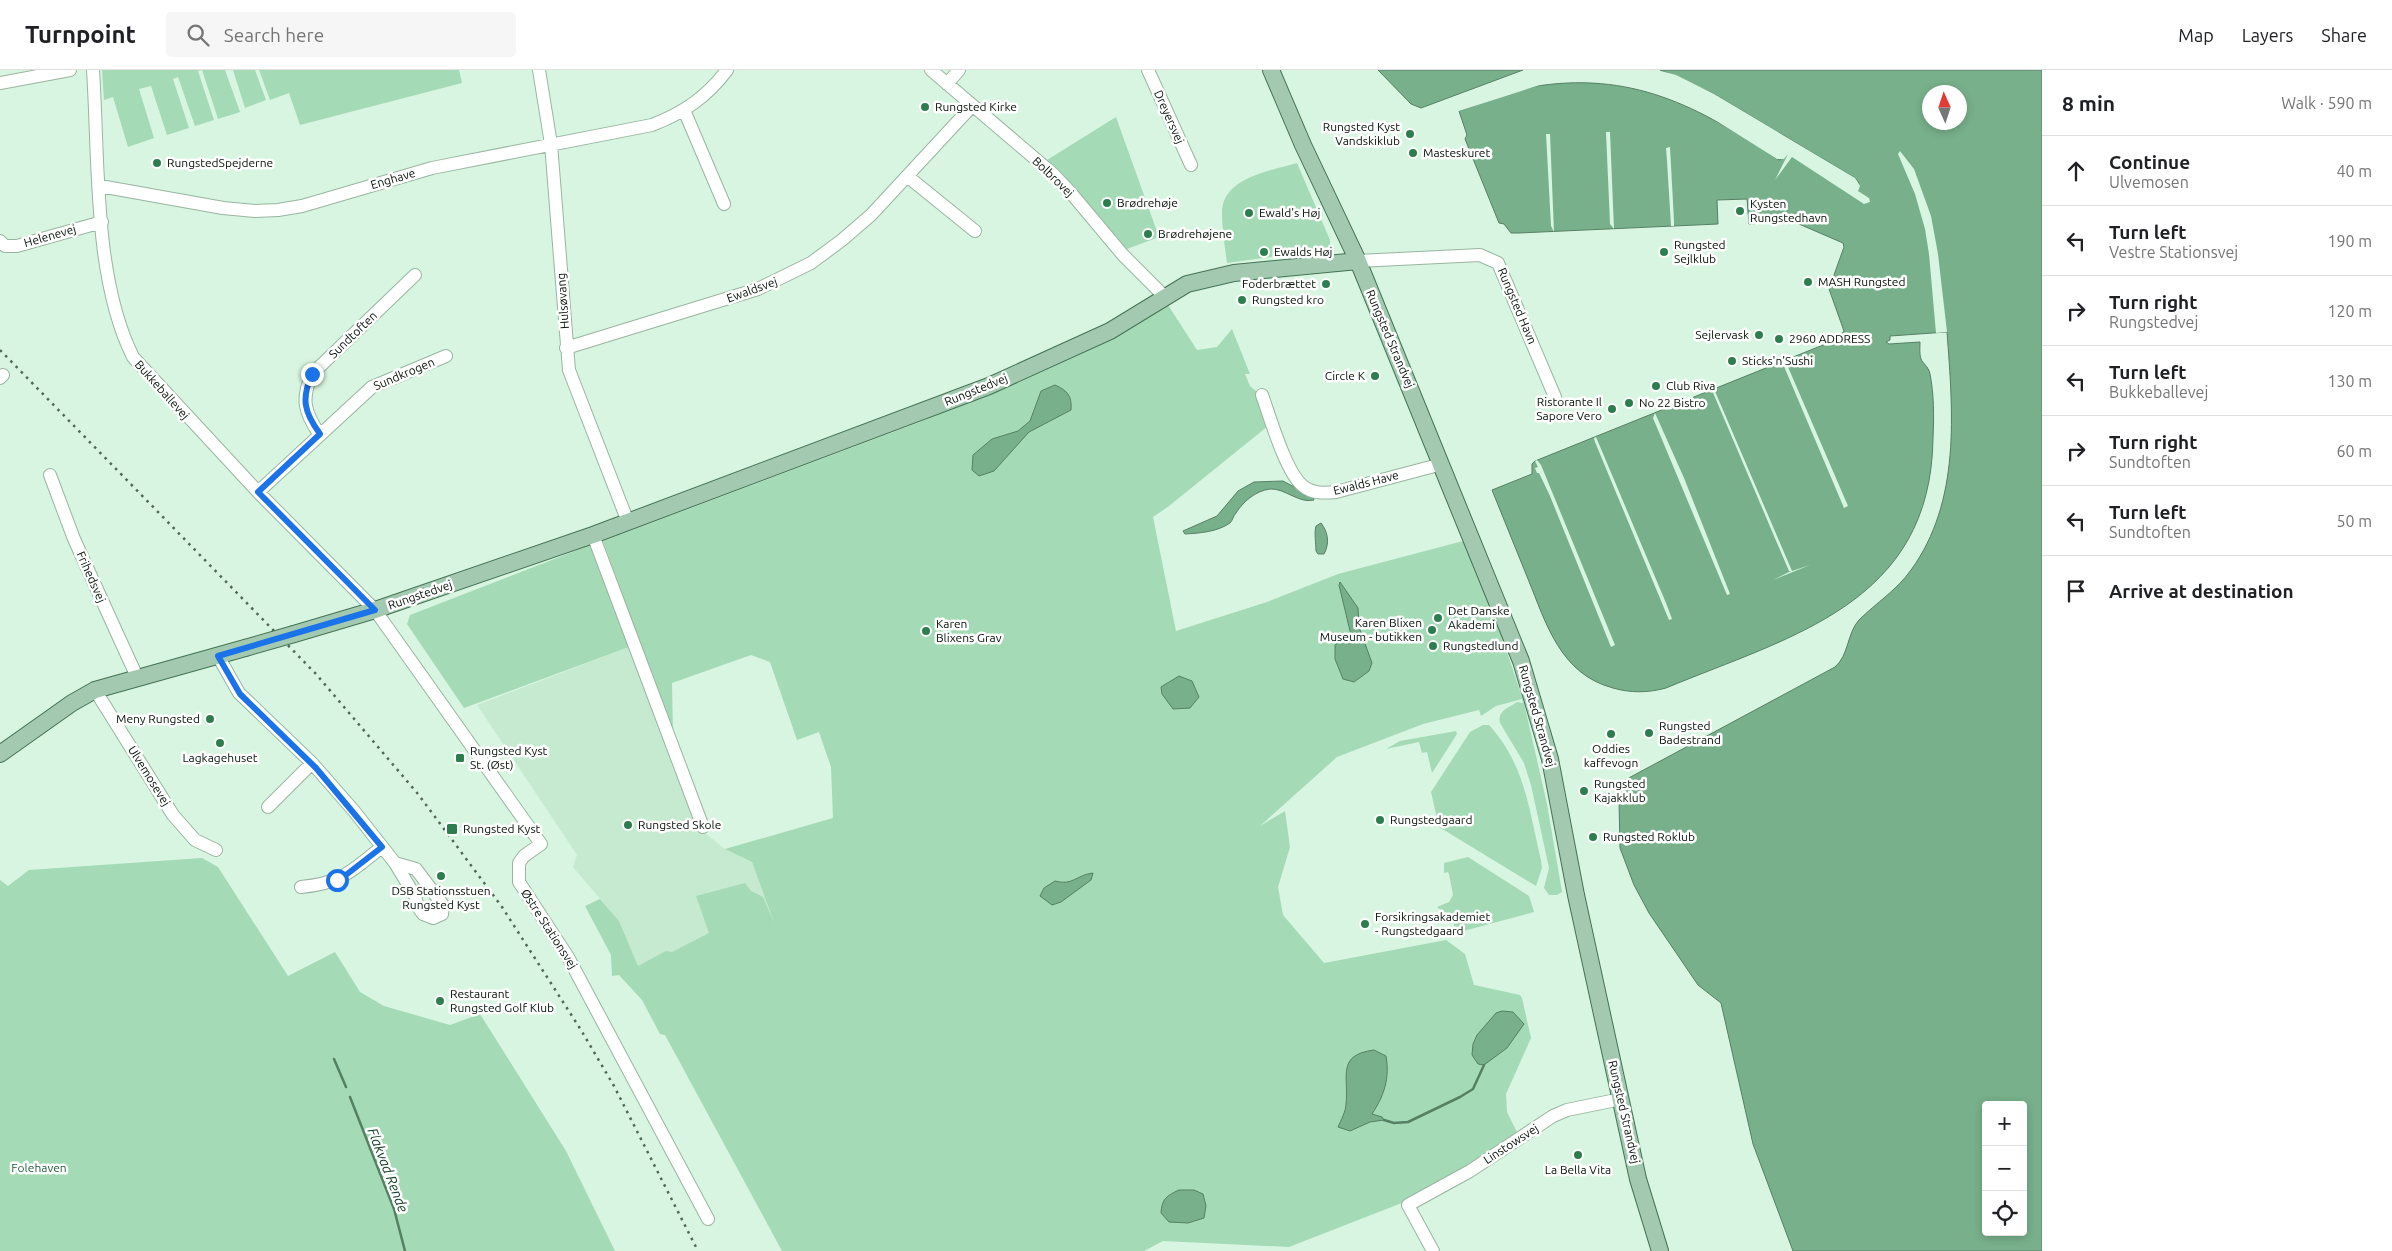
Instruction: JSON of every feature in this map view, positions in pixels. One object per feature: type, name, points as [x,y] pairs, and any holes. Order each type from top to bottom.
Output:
[{"type":"main road","name":"Rungsted Strandvej","points":[[1271,70],[1303,145],[1358,261],[1504,614],[1532,694],[1550,760],[1576,895],[1638,1179],[1660,1251]]},
{"type":"main road","name":"Rungstedvej","points":[[0,754],[72,703],[95,690],[375,610],[628,522],[989,386],[1110,331],[1164,296],[1188,284],[1216,276],[1358,261]]},
{"type":"street","points":[[0,83],[70,70]]},
{"type":"street","name":"Bukkeballevej","points":[[93,70],[102,222],[114,310],[120,333],[133,357],[258,492],[375,610]]},
{"type":"street","name":"Hulsøvang","points":[[538,70],[551,144],[569,370],[628,522]]},
{"type":"street","name":"Enghave","points":[[100,186],[223,208],[255,211],[302,206],[432,168],[652,125],[700,100],[716,86],[727,70]]},
{"type":"street","name":"Bolbrovej","points":[[931,70],[1058,180],[1123,255],[1164,296]]},
{"type":"street","points":[[947,84],[959,70]]},
{"type":"street","name":"Dreyersvej","points":[[1148,70],[1190,165]]},
{"type":"street","name":"Ewaldsvej","points":[[566,348],[758,289],[811,263],[871,215],[972,106]]},
{"type":"street","points":[[684,110],[724,204]]},
{"type":"street","points":[[907,176],[975,231]]},
{"type":"street","name":"Helenevej","points":[[0,241],[5,246],[17,246],[102,222]]},
{"type":"street","name":"Rungsted Havn","points":[[1358,261],[1480,255],[1498,262],[1555,397]]},
{"type":"street","name":"Sundtoften","points":[[320,434],[309,418],[305,404],[306,388],[312,374],[415,275]]},
{"type":"street","name":"Sundkrogen","points":[[320,434],[372,387],[446,356]]},
{"type":"street","name":"Ewalds Have","points":[[1262,395],[1292,474],[1303,487],[1321,494],[1336,492],[1442,464]]},
{"type":"street","points":[[258,492],[320,434]]},
{"type":"street","name":"Frihedsvej","points":[[50,476],[74,539],[137,677]]},
{"type":"street","points":[[593,535],[703,827]]},
{"type":"street","name":"Østre Stationsvej","points":[[375,610],[541,844],[524,856],[519,863],[517,874],[519,882],[568,957],[708,1219]]},
{"type":"street","points":[[218,656],[240,694],[312,764],[396,863]]},
{"type":"street","name":"Ulvemosevej","points":[[95,690],[173,814],[195,840],[216,850]]},
{"type":"street","points":[[268,807],[312,764]]},
{"type":"street","points":[[301,887],[320,885],[342,878],[382,847]]},
{"type":"street","name":"Linstowsvej","points":[[1433,1251],[1408,1205],[1470,1171],[1553,1116],[1568,1110],[1621,1099]]},
{"type":"shaded area","points":[[1378,70],[1523,70],[1421,108],[1411,104]]},
{"type":"shaded area","points":[[1660,70],[2042,70],[2042,1251],[1793,1251],[1753,1144],[1721,1003],[1698,985],[1649,913],[1634,885],[1620,848],[1619,800],[1625,780],[1835,667],[1843,656],[1855,625],[1893,590],[1911,570],[1927,543],[1939,515],[1946,486],[1950,456],[1951,425],[1947,332],[1890,336],[1890,340],[1886,342],[1889,344],[1920,342],[1921,359],[1929,370],[1934,422],[1926,494],[1908,540],[1881,576],[1846,606],[1805,630],[1666,688],[1639,692],[1613,688],[1595,681],[1580,671],[1568,659],[1557,645],[1541,613],[1492,490],[1532,474],[1532,464],[1535,461],[1838,339],[1844,331],[1829,289],[1844,247],[1843,243],[1792,221],[1749,224],[1747,199],[1717,200],[1718,224],[1511,233],[1504,224],[1499,223],[1465,139],[1467,135],[1459,111],[1531,87],[1567,83],[1601,84],[1632,88],[1691,108],[1748,140],[1777,159],[1780,160],[1790,151],[1856,193],[1859,183],[1855,178],[1714,94]]},
{"type":"shaded area","points":[[1055,385],[1068,394],[1071,401],[1071,410],[1029,432],[994,471],[979,476],[972,470],[973,455],[992,439],[1018,431],[1030,421],[1041,391]]},
{"type":"shaded area","points":[[1283,481],[1313,497],[1314,500],[1303,500],[1276,489],[1265,490],[1246,501],[1231,522],[1225,526],[1202,532],[1185,534],[1183,531],[1217,516],[1238,491],[1254,482]]},
{"type":"shaded area","points":[[1321,523],[1325,530],[1327,546],[1324,554],[1318,554],[1316,551],[1315,529]]},
{"type":"shaded area","points":[[1340,582],[1358,608],[1359,627],[1372,663],[1369,671],[1354,682],[1343,679],[1335,659],[1335,645],[1351,635],[1339,585]]},
{"type":"shaded area","name":"Rungsted Skole","points":[[629,647],[702,831],[725,849],[752,862],[790,962],[658,1014],[619,921],[573,867],[577,855],[477,705]]},
{"type":"shaded area","points":[[1179,676],[1192,681],[1199,697],[1190,708],[1173,709],[1162,694],[1161,687]]},
{"type":"shaded area","points":[[1093,873],[1091,880],[1061,902],[1052,905],[1040,896],[1044,888],[1055,881],[1066,882]]},
{"type":"shaded area","points":[[1502,1011],[1513,1012],[1524,1024],[1507,1048],[1484,1065],[1478,1064],[1472,1055],[1473,1044],[1477,1035],[1496,1013]]},
{"type":"shaded area","points":[[1374,1050],[1386,1056],[1387,1072],[1383,1094],[1372,1114],[1382,1117],[1384,1120],[1370,1122],[1350,1131],[1338,1127],[1346,1107],[1346,1076],[1349,1062],[1362,1053]]},
{"type":"shaded area","points":[[1179,1190],[1194,1190],[1203,1194],[1206,1206],[1204,1218],[1188,1223],[1169,1222],[1161,1213],[1162,1204],[1168,1196]]},
{"type":"green space","points":[[102,70],[202,70],[198,71],[214,120],[195,126],[178,77],[173,79],[189,128],[167,135],[151,86],[139,89],[154,138],[128,147],[113,97],[104,100]]},
{"type":"green space","points":[[202,70],[225,70],[240,112],[218,119]]},
{"type":"green space","points":[[233,70],[255,70],[266,100],[245,108]]},
{"type":"green space","points":[[259,70],[459,70],[462,83],[300,125],[289,93],[270,100]]},
{"type":"green space","points":[[1116,117],[1159,237],[1127,249],[1047,160]]},
{"type":"green space","points":[[1297,163],[1330,240],[1330,246],[1326,249],[1227,263],[1222,213],[1224,201],[1230,191],[1250,177]]},
{"type":"green space","points":[[1168,305],[1197,350],[1217,347],[1232,329],[1250,374],[1245,374],[1250,386],[1256,391],[1268,426],[1153,517],[1176,631],[1267,602],[1338,574],[1463,541],[1499,628],[1524,703],[1547,804],[1562,892],[1557,895],[1549,895],[1544,888],[1549,868],[1531,785],[1524,763],[1500,723],[1502,713],[1517,702],[1523,703],[1522,699],[1496,706],[1481,716],[1479,710],[1423,724],[1337,757],[1260,826],[1285,811],[1290,847],[1278,887],[1283,915],[1324,963],[1446,940],[1465,954],[1474,985],[1520,995],[1531,1038],[1506,1094],[1507,1112],[1518,1134],[1412,1199],[1289,1247],[1163,1241],[1144,1251],[782,1251],[665,1035],[660,1034],[642,1000],[619,975],[612,976],[611,955],[585,906],[600,899],[619,921],[638,966],[666,951],[672,952],[709,933],[696,896],[745,883],[751,891],[763,897],[775,925],[752,862],[725,849],[833,818],[831,767],[819,732],[797,740],[770,662],[751,655],[672,683],[673,735],[603,541],[920,422],[1034,374]]},
{"type":"green space","points":[[593,544],[629,647],[464,708],[407,624],[410,615]]},
{"type":"green space","points":[[1483,725],[1489,725],[1501,740],[1511,756],[1524,788],[1542,868],[1536,886],[1439,827],[1431,792],[1470,732]]},
{"type":"green space","points":[[1456,731],[1457,734],[1432,773],[1427,752],[1422,753],[1419,742],[1386,749],[1400,741]]},
{"type":"green space","points":[[1468,857],[1529,896],[1534,912],[1456,933],[1453,921],[1437,907],[1449,902],[1453,895],[1449,874],[1448,872],[1444,873],[1444,863]]},
{"type":"green space","name":"Folehaven","points":[[202,858],[218,867],[288,976],[335,952],[360,992],[384,1006],[450,1025],[480,1014],[566,1151],[615,1251],[0,1251],[0,880],[8,886],[29,870]]},
{"type":"pier","points":[[1657,70],[1676,75],[1714,94],[1855,178],[1860,186],[1858,191],[1869,198],[1870,202],[1864,204],[1792,157],[1775,180],[1788,154],[1784,159],[1777,159],[1688,103],[1670,95],[1631,84],[1591,80],[1546,83],[1459,111],[1458,109],[1531,84],[1570,78],[1612,78],[1651,87],[1689,101],[1778,157],[1782,157],[1791,149],[1855,189],[1857,186],[1854,180],[1713,96]]},
{"type":"pier","points":[[1606,132],[1610,132],[1614,229],[1610,224]]},
{"type":"pier","points":[[1546,134],[1550,134],[1554,232],[1551,226]]},
{"type":"pier","points":[[1670,147],[1674,226],[1671,226],[1666,148]]},
{"type":"pier","points":[[1900,151],[1914,169],[1931,216],[1938,254],[1947,332],[1936,333],[1925,229],[1915,194],[1898,154]]},
{"type":"pier","points":[[1785,360],[1848,506],[1844,508],[1783,364]]},
{"type":"pier","points":[[1714,389],[1792,571],[1810,565],[1773,580],[1791,571],[1789,571],[1714,395],[1712,390]]},
{"type":"pier","points":[[1655,413],[1684,478],[1730,594],[1727,595],[1653,418]]},
{"type":"pier","points":[[1596,437],[1672,619],[1669,620],[1595,442],[1594,438]]},
{"type":"pier","points":[[1537,460],[1541,465],[1615,645],[1611,647],[1550,496],[1535,468],[1538,467],[1535,461]]},
{"type":"waterway","name":"Flakvad Rende","points":[[334,1059],[346,1087]]},
{"type":"waterway","points":[[1384,1120],[1394,1123],[1408,1122],[1460,1097],[1473,1089],[1484,1065]]},
{"type":"waterway","name":"Flakvad Rende","points":[[350,1097],[394,1209],[405,1251]]},
{"type":"railway","points":[[0,350],[316,674],[418,794],[502,907],[581,1030],[614,1086],[698,1251]]},
{"type":"place","name":"Rungsted Kirke","points":[[925,107]]},
{"type":"place","name":"Rungsted Kyst Vandskiklub","points":[[1410,134]]},
{"type":"place","name":"Masteskuret","points":[[1413,153]]},
{"type":"place","name":"RungstedSpejderne","points":[[157,163]]},
{"type":"place","name":"Brødrehøje","points":[[1107,203]]},
{"type":"place","name":"Kysten Rungstedhavn","points":[[1740,211]]},
{"type":"place","name":"Ewald's Høj","points":[[1249,213]]},
{"type":"place","name":"Brødrehøjene","points":[[1148,234]]},
{"type":"place","name":"Ewalds Høj","points":[[1264,252]]},
{"type":"place","name":"Rungsted Sejlklub","points":[[1664,252]]},
{"type":"place","name":"MASH Rungsted","points":[[1808,282]]},
{"type":"place","name":"Foderbrættet","points":[[1326,284]]},
{"type":"place","name":"Rungsted kro","points":[[1242,300]]},
{"type":"place","name":"Sejlervask","points":[[1759,335]]},
{"type":"place","name":"2960 ADDRESS","points":[[1779,339]]},
{"type":"place","name":"Sticks'n'Sushi","points":[[1732,361]]},
{"type":"place","name":"Circle K","points":[[1375,376]]},
{"type":"place","name":"Club Riva","points":[[1656,386]]},
{"type":"place","name":"No 22 Bistro","points":[[1629,403]]},
{"type":"place","name":"Ristorante Il Sapore Vero","points":[[1612,409]]},
{"type":"place","name":"Det Danske Akademi","points":[[1438,618]]},
{"type":"place","name":"Karen Blixen Museum - butikken","points":[[1432,630]]},
{"type":"place","name":"Karen Blixens Grav","points":[[926,631]]},
{"type":"place","name":"Rungstedlund","points":[[1433,646]]},
{"type":"place","name":"Meny Rungsted","points":[[210,719]]},
{"type":"place","name":"Rungsted Badestrand","points":[[1649,733]]},
{"type":"place","name":"Oddies kaffevogn","points":[[1611,734]]},
{"type":"place","name":"Lagkagehuset","points":[[220,743]]},
{"type":"place","name":"Rungsted Kyst St. (Øst)","points":[[460,758]]},
{"type":"place","name":"Rungsted Kajakklub","points":[[1584,791]]},
{"type":"place","name":"Rungstedgaard","points":[[1380,820]]},
{"type":"place","name":"Rungsted Skole","points":[[628,825]]},
{"type":"place","name":"Rungsted Kyst","points":[[452,829]]},
{"type":"place","name":"Rungsted Roklub","points":[[1593,837]]},
{"type":"place","name":"DSB Stationsstuen Rungsted Kyst","points":[[441,876]]},
{"type":"place","name":"Forsikringsakademiet - Rungstedgaard","points":[[1365,924]]},
{"type":"place","name":"Restaurant Rungsted Golf Klub","points":[[440,1001]]},
{"type":"place","name":"La Bella Vita","points":[[1578,1155]]},
{"type":"route","points":[[312,374],[306,388],[305,404],[309,418],[320,434],[258,492],[375,610],[218,656],[230,681],[240,694],[316,768],[354,811],[382,847],[337,880]]}]
